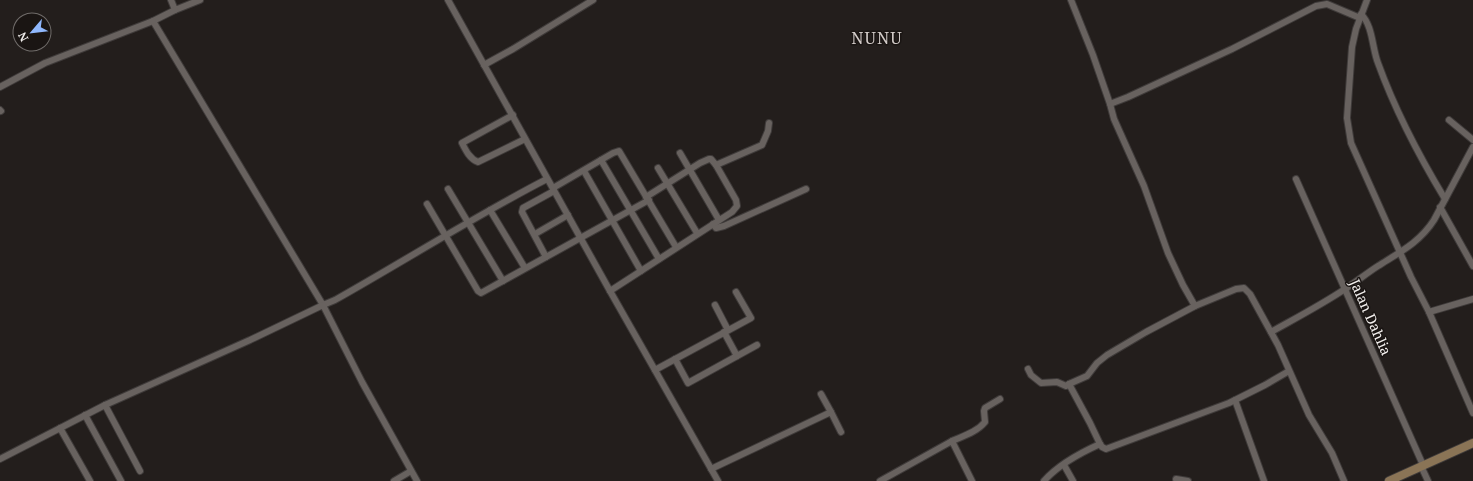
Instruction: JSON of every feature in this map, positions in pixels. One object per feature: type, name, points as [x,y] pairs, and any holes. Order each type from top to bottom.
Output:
[{"type":"main road","points":[[1389,481],[1473,443]]},
{"type":"street","points":[[171,0],[175,10]]},
{"type":"street","points":[[0,87],[45,63],[153,21],[200,0]]},
{"type":"street","points":[[448,0],[513,115],[547,179],[718,481]]},
{"type":"street","points":[[484,65],[593,0]]},
{"type":"street","points":[[1070,0],[1093,55],[1114,119],[1144,186],[1168,253],[1195,306]]},
{"type":"street","points":[[1367,0],[1360,16],[1352,47],[1347,112],[1348,131],[1357,158],[1411,277],[1429,312],[1473,413]]},
{"type":"street","points":[[1110,104],[1232,49],[1316,6],[1327,4],[1360,16],[1368,25],[1378,63],[1395,104],[1416,148],[1445,199]]},
{"type":"street","points":[[153,21],[323,305],[362,382],[417,481]]},
{"type":"street","points":[[513,115],[462,143],[473,160],[478,162],[525,139]]},
{"type":"street","points":[[1450,120],[1473,140]]},
{"type":"street","points":[[716,165],[762,145],[768,131],[769,123]]},
{"type":"street","points":[[1270,332],[1316,307],[1401,253],[1412,244],[1428,229],[1473,147]]},
{"type":"street","points":[[546,257],[524,217],[522,210],[617,150],[620,151],[676,247]]},
{"type":"street","points":[[680,153],[719,220]]},
{"type":"street","points":[[427,204],[479,292],[483,292],[630,211],[668,184],[708,159],[713,160],[737,203],[735,209],[610,291]]},
{"type":"street","points":[[601,160],[659,259]]},
{"type":"street","points":[[658,168],[697,233]]},
{"type":"street","points":[[584,171],[641,271]]},
{"type":"street","points":[[0,459],[105,404],[250,340],[335,300],[446,235],[547,179]]},
{"type":"street","name":"Jalan Dahlia","points":[[1296,179],[1428,481]]},
{"type":"street","points":[[448,189],[503,281]]},
{"type":"street","points":[[713,224],[716,228],[724,226],[806,189]]},
{"type":"street","points":[[1440,207],[1473,266]]},
{"type":"street","points":[[490,210],[525,268]]},
{"type":"street","points":[[534,234],[568,215]]},
{"type":"street","points":[[1028,369],[1031,375],[1041,383],[1057,382],[1066,386],[1087,376],[1101,360],[1115,350],[1195,306],[1236,289],[1244,288],[1250,294],[1270,332],[1309,415],[1332,453],[1344,481]]},
{"type":"street","points":[[655,370],[751,318],[736,292]]},
{"type":"street","points":[[1429,312],[1473,299]]},
{"type":"street","points":[[715,305],[738,356]]},
{"type":"street","points":[[675,359],[688,383],[758,345]]},
{"type":"street","points":[[1069,384],[1100,444],[1106,449],[1236,400],[1289,371]]},
{"type":"street","points":[[821,394],[841,432]]},
{"type":"street","points":[[880,481],[952,441],[974,432],[985,422],[984,411],[986,408],[1000,400]]},
{"type":"street","points":[[1236,400],[1264,481]]},
{"type":"street","points":[[105,404],[140,471]]},
{"type":"street","points":[[711,469],[831,412]]},
{"type":"street","points":[[85,415],[121,481]]},
{"type":"street","points":[[60,428],[90,481]]},
{"type":"street","points":[[952,441],[972,481]]},
{"type":"street","points":[[1044,481],[1085,450],[1100,444]]},
{"type":"street","points":[[1064,465],[1073,481]]},
{"type":"street","points":[[394,481],[411,470]]},
{"type":"street","points":[[1176,479],[1188,481]]},
{"type":"district","name":"NUNU","points":[[877,38]]}]
